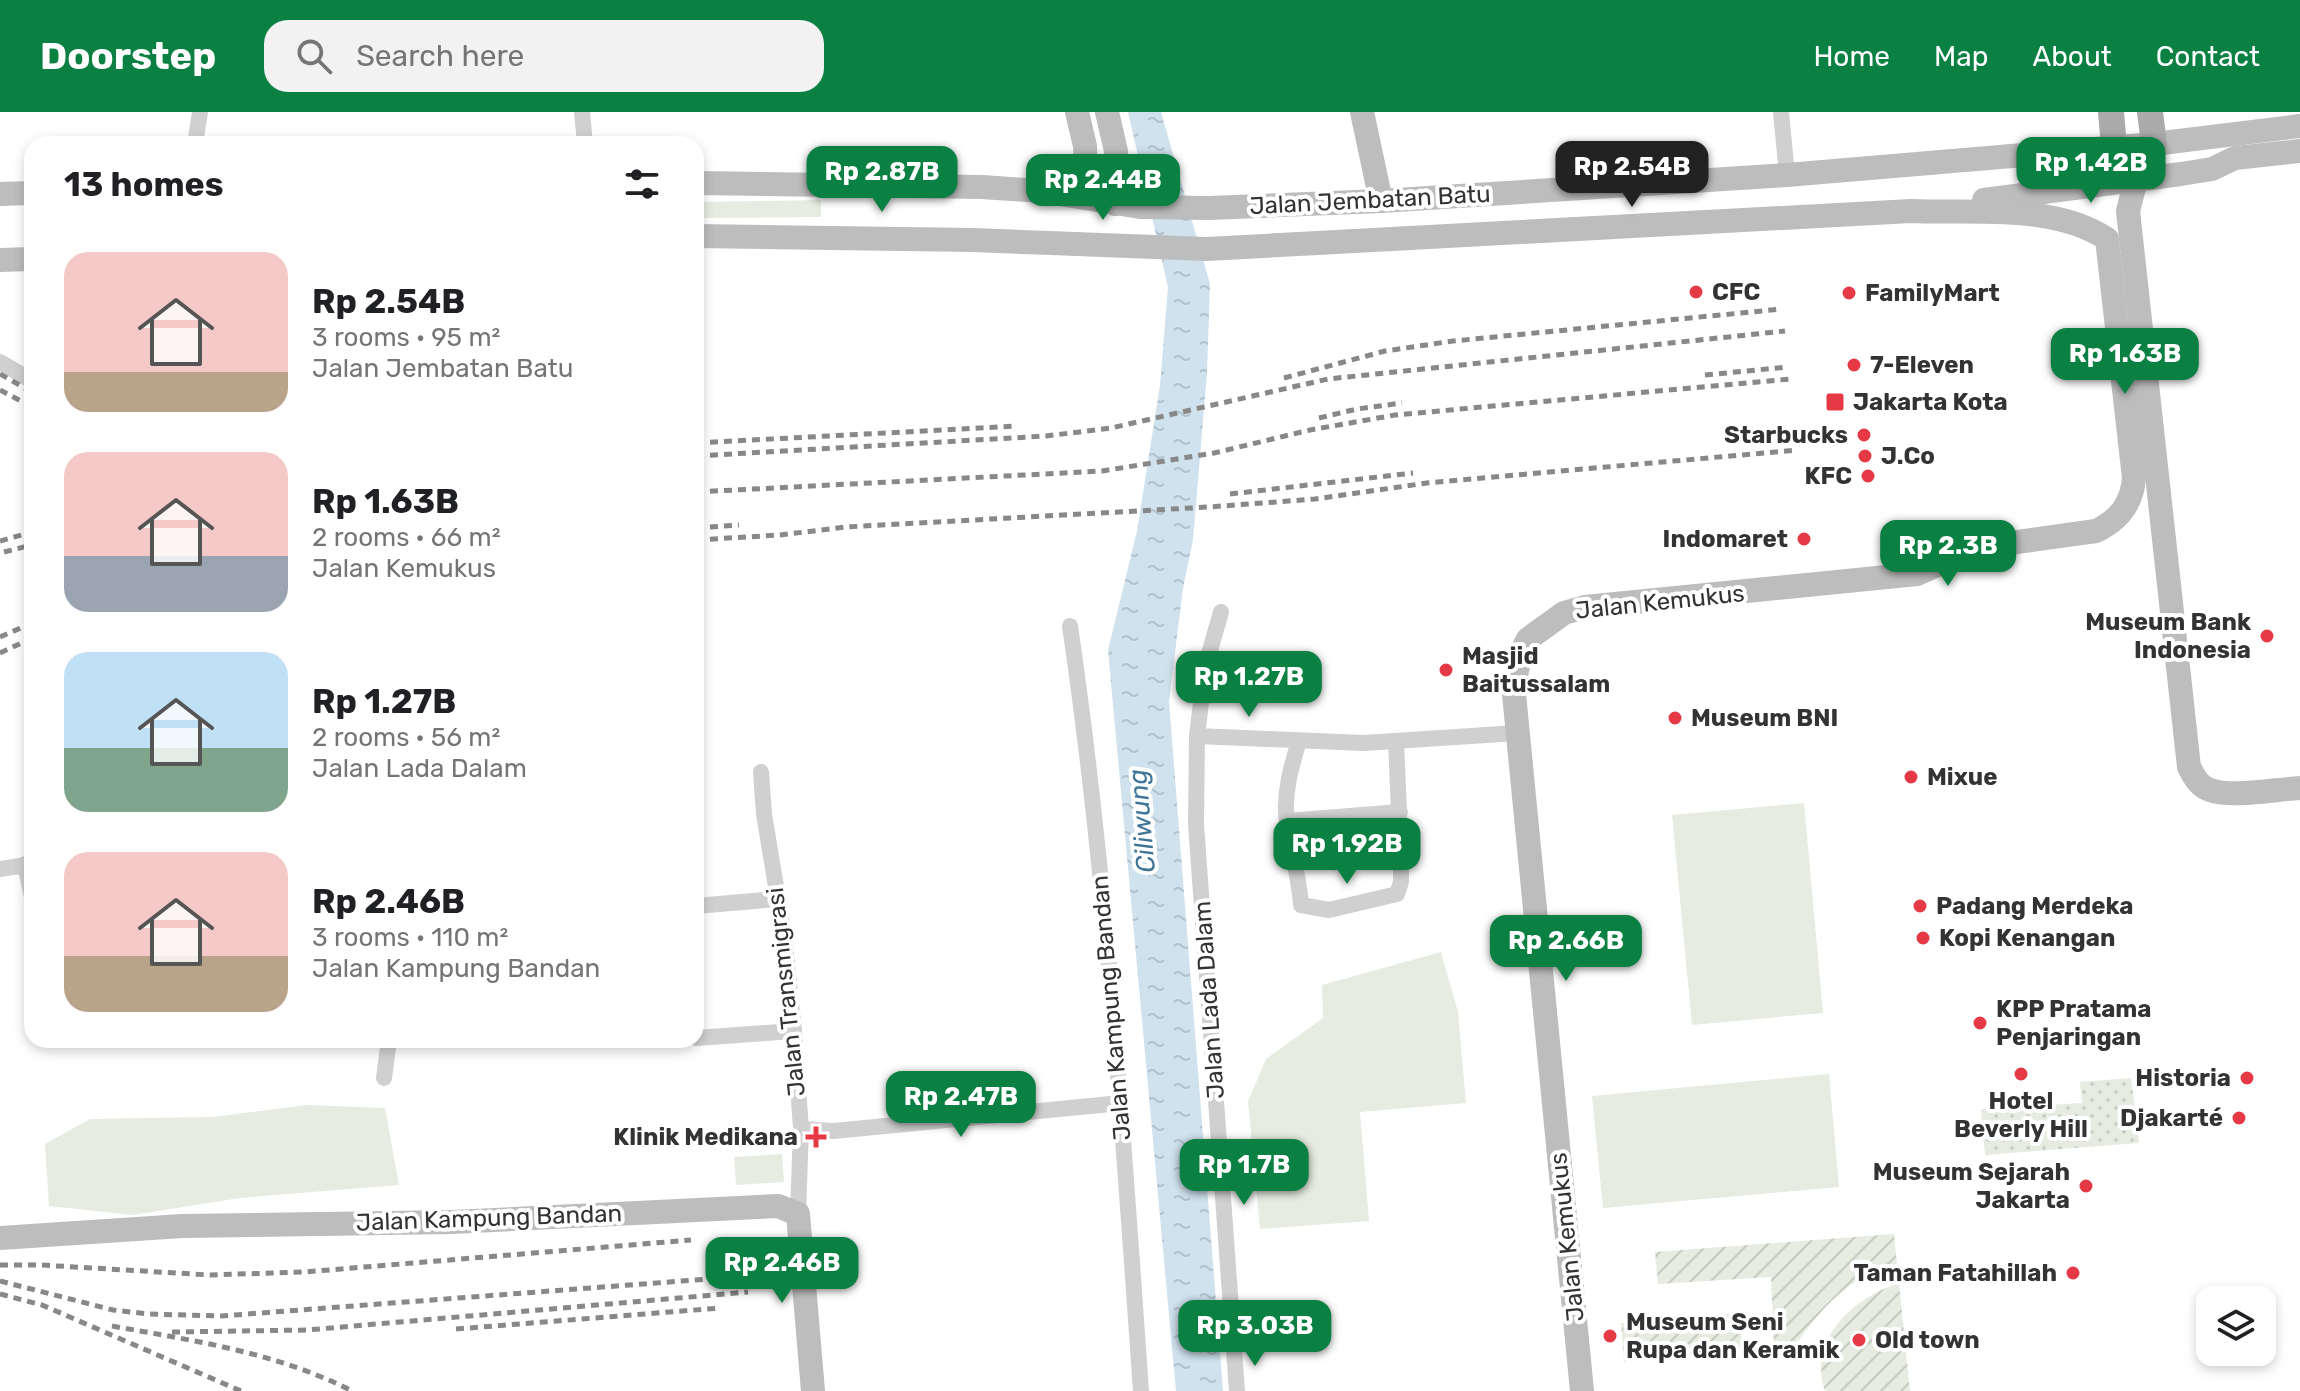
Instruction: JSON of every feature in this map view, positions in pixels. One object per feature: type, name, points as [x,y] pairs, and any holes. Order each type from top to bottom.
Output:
[{"type":"main road","points":[[1077,112],[1085,146],[1087,198]]},
{"type":"main road","points":[[1107,112],[1116,151],[1115,204]]},
{"type":"main road","points":[[1362,112],[1381,201]]},
{"type":"main road","points":[[2111,112],[2114,147]]},
{"type":"main road","points":[[2150,112],[2154,144],[2136,180],[2128,211],[2189,767],[2196,781],[2209,790],[2300,788]]},
{"type":"main road","points":[[2201,138],[2280,112]]},
{"type":"main road","points":[[2201,138],[2300,126]]},
{"type":"main road","name":"Jalan Jembatan Batu","points":[[704,183],[982,187],[1041,191],[1140,207],[1209,208],[1381,201],[1787,175],[2201,138]]},
{"type":"main road","points":[[1911,211],[2212,169],[2235,158],[2300,151]]},
{"type":"main road","points":[[2212,169],[2228,173],[2300,165]]},
{"type":"main road","points":[[0,194],[24,193]]},
{"type":"main road","points":[[1911,211],[2031,215],[2073,223],[2107,239],[2134,478],[2130,503]]},
{"type":"main road","name":"Jalan Jembatan Batu","points":[[704,236],[973,240],[1207,249],[1911,211]]},
{"type":"main road","points":[[0,260],[24,259]]},
{"type":"main road","points":[[2130,503],[2137,495],[2147,493],[2160,501]]},
{"type":"main road","name":"Jalan Kemukus","points":[[1582,1391],[1517,733],[1515,681],[1524,645],[1564,613],[1585,607],[1917,574],[1975,548],[2096,531],[2111,524],[2130,503]]},
{"type":"main road","name":"Jalan Kampung Bandan","points":[[0,1238],[182,1226],[452,1222],[778,1206],[798,1214]]},
{"type":"main road","points":[[798,1214],[813,1391]]},
{"type":"street","points":[[196,136],[200,112]]},
{"type":"street","points":[[582,112],[584,136]]},
{"type":"street","points":[[1781,112],[1787,175]]},
{"type":"street","points":[[0,362],[24,376]]},
{"type":"street","name":"Jalan Lada Dalam","points":[[1221,612],[1205,668],[1197,736],[1196,824],[1237,1391]]},
{"type":"street","name":"Jalan Kampung Bandan","points":[[1070,626],[1084,722],[1121,1103],[1141,1391]]},
{"type":"street","points":[[1197,736],[1299,741],[1396,741],[1517,733]]},
{"type":"street","points":[[1299,741],[1288,780],[1287,821],[1299,874],[1301,905],[1329,910],[1397,894],[1401,882],[1396,741]]},
{"type":"street","name":"Jalan Transmigrasi","points":[[761,772],[794,1031],[801,1129],[798,1214]]},
{"type":"street","points":[[1287,821],[1400,812]]},
{"type":"street","points":[[0,869],[24,865]]},
{"type":"street","points":[[704,905],[777,899]]},
{"type":"street","points":[[704,1037],[794,1031]]},
{"type":"street","points":[[384,1078],[388,1048]]},
{"type":"street","points":[[801,1129],[834,1131],[1121,1103]]},
{"type":"shaded area","points":[[821,200],[821,217],[704,218],[704,202]]},
{"type":"shaded area","points":[[1804,803],[1823,1013],[1692,1025],[1672,815]]},
{"type":"shaded area","points":[[1441,952],[1458,1012],[1466,1103],[1360,1112],[1369,1221],[1260,1229],[1248,1101],[1266,1059],[1323,1018],[1322,985]]},
{"type":"shaded area","points":[[1829,1074],[1839,1187],[1603,1208],[1592,1096]]},
{"type":"shaded area","points":[[2131,1078],[2139,1143],[1985,1155],[1981,1109],[2082,1103],[2080,1082]]},
{"type":"shaded area","points":[[307,1105],[385,1108],[399,1185],[240,1198],[133,1215],[49,1206],[45,1144],[90,1119],[213,1117]]},
{"type":"shaded area","points":[[782,1154],[784,1182],[736,1185],[734,1157]]},
{"type":"shaded area","points":[[1894,1234],[1897,1266],[1865,1277],[1838,1295],[1795,1346],[1774,1347],[1771,1277],[1658,1284],[1655,1252]]},
{"type":"shaded area","points":[[1899,1283],[1910,1391],[1825,1391],[1821,1372],[1823,1354],[1839,1322],[1866,1298]]},
{"type":"shaded area","points":[[1739,1313],[1743,1352],[1624,1362],[1621,1323]]},
{"type":"water","name":"Ciliwung","points":[[1128,112],[1161,112],[1210,284],[1207,373],[1193,540],[1183,588],[1169,701],[1223,1391],[1176,1391],[1108,650],[1137,531],[1160,385],[1168,287]]},
{"type":"railway","points":[[1284,378],[1385,351],[1453,341],[1782,309]]},
{"type":"railway","points":[[704,456],[1046,436],[1111,428],[1328,379],[1785,331]]},
{"type":"railway","points":[[1705,375],[1788,367]]},
{"type":"railway","points":[[0,374],[24,388]]},
{"type":"railway","points":[[704,492],[1102,471],[1214,453],[1310,430],[1395,415],[1790,379]]},
{"type":"railway","points":[[0,390],[24,403]]},
{"type":"railway","points":[[1319,418],[1402,403]]},
{"type":"railway","points":[[704,443],[1017,426]]},
{"type":"railway","points":[[704,540],[846,527],[1315,499],[1427,483],[1797,450]]},
{"type":"railway","points":[[1230,494],[1413,473]]},
{"type":"railway","points":[[704,527],[739,525]]},
{"type":"railway","points":[[0,541],[24,534]]},
{"type":"railway","points":[[4,552],[24,547]]},
{"type":"railway","points":[[0,637],[24,626]]},
{"type":"railway","points":[[0,653],[24,642]]},
{"type":"railway","points":[[0,1265],[210,1275],[304,1272],[691,1240]]},
{"type":"railway","points":[[0,1281],[113,1310],[221,1316],[735,1277]]},
{"type":"railway","points":[[172,1332],[307,1330],[748,1292]]},
{"type":"railway","points":[[0,1294],[42,1305],[241,1391]]},
{"type":"railway","points":[[456,1329],[720,1308]]},
{"type":"railway","points":[[112,1326],[264,1357],[294,1366],[352,1391]]},
{"type":"place","name":"CFC","points":[[1696,292]]},
{"type":"place","name":"FamilyMart","points":[[1849,293]]},
{"type":"place","name":"7-Eleven","points":[[1854,365]]},
{"type":"place","name":"Jakarta Kota","points":[[1835,402]]},
{"type":"place","name":"Starbucks","points":[[1864,435]]},
{"type":"place","name":"J.Co","points":[[1865,456]]},
{"type":"place","name":"KFC","points":[[1868,476]]},
{"type":"place","name":"Indomaret","points":[[1804,539]]},
{"type":"place","name":"Museum Bank Indonesia","points":[[2267,636]]},
{"type":"place","name":"Masjid Baitussalam","points":[[1446,670]]},
{"type":"place","name":"Museum BNI","points":[[1675,718]]},
{"type":"place","name":"Mixue","points":[[1911,777]]},
{"type":"place","name":"Padang Merdeka","points":[[1920,906]]},
{"type":"place","name":"Kopi Kenangan","points":[[1923,938]]},
{"type":"place","name":"KPP Pratama Penjaringan","points":[[1980,1023]]},
{"type":"place","name":"Hotel Beverly Hill","points":[[2021,1074]]},
{"type":"place","name":"Historia","points":[[2247,1078]]},
{"type":"place","name":"Djakarté","points":[[2239,1118]]},
{"type":"place","name":"Klinik Medikana","points":[[816,1137]]},
{"type":"place","name":"Museum Sejarah Jakarta","points":[[2086,1186]]},
{"type":"place","name":"Taman Fatahillah","points":[[2073,1273]]},
{"type":"place","name":"Museum Seni Rupa dan Keramik","points":[[1610,1336]]},
{"type":"place","name":"Old town","points":[[1859,1340]]}]
